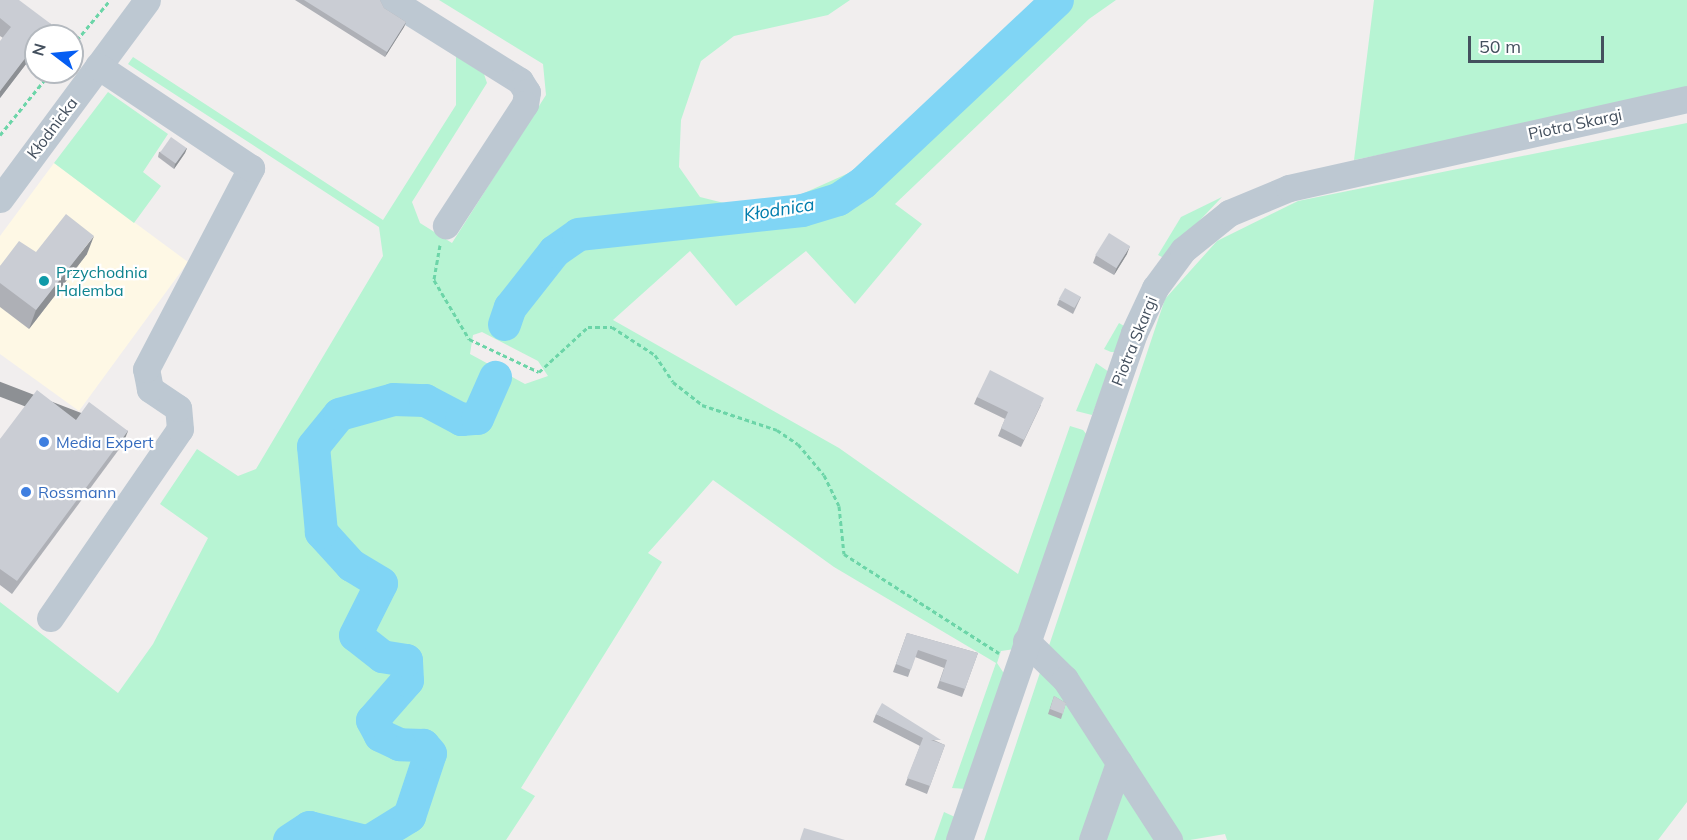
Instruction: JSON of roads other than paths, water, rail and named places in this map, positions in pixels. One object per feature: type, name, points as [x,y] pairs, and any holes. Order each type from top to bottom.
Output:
[{"type":"street","name":"Kłodnicka","points":[[0,199],[147,0]]},
{"type":"street","points":[[391,0],[520,81],[526,92],[525,104],[446,225]]},
{"type":"street","points":[[50,618],[180,429],[178,408],[150,389],[146,369],[251,168],[98,66]]},
{"type":"street","name":"Piotra Skargi","points":[[959,840],[1026,641],[1146,303],[1173,262],[1204,231],[1241,207],[1289,188],[1687,99]]},
{"type":"street","points":[[1026,641],[1065,680],[1168,840]]},
{"type":"street","points":[[1092,840],[1119,763]]},
{"type":"waterway","name":"Kłodnica","points":[[504,324],[510,307],[554,251],[578,234],[802,210],[838,199],[863,182],[1057,0]]},
{"type":"waterway","name":"Kłodnica","points":[[370,840],[409,816],[430,753],[423,745],[399,744],[380,735],[372,720],[407,680],[406,660],[382,656],[355,635],[381,583],[351,565],[321,532],[313,446],[339,414],[393,399],[425,400],[461,419],[477,418],[495,377]]},
{"type":"waterway","name":"Kłodnica","points":[[289,840],[309,827],[361,840]]},
{"type":"place","name":"Przychodnia Halemba","points":[[44,281]]},
{"type":"place","name":"Media Expert","points":[[44,442]]},
{"type":"place","name":"Rossmann","points":[[26,492]]}]
